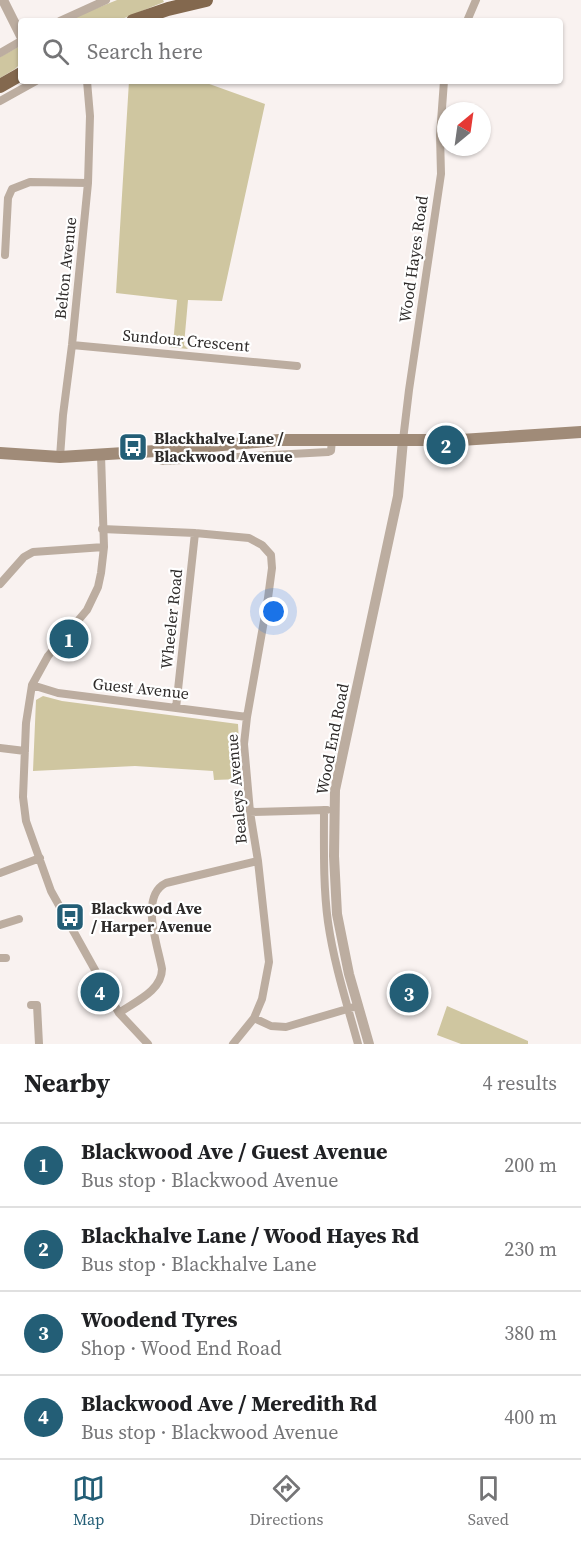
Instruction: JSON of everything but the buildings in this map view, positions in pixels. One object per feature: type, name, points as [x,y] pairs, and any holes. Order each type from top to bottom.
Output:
[{"type":"highway","points":[[142,18],[206,0]]},
{"type":"highway","points":[[0,86],[18,76]]},
{"type":"main road","points":[[0,453],[60,457],[271,441],[461,440],[581,432]]},
{"type":"street","points":[[3,0],[18,30]]},
{"type":"street","points":[[67,18],[106,0]]},
{"type":"street","points":[[468,18],[476,0]]},
{"type":"street","points":[[0,53],[18,43]]},
{"type":"street","points":[[0,101],[31,84]]},
{"type":"street","name":"Belton Avenue","points":[[60,457],[88,183],[90,116],[87,84]]},
{"type":"street","name":"Wood Hayes Road","points":[[404,440],[409,390],[441,174],[440,135],[444,84]]},
{"type":"street","points":[[5,258],[8,198],[12,189],[30,182],[88,183]]},
{"type":"street","name":"Sundour Crescent","points":[[72,345],[297,366]]},
{"type":"street","name":"Wood End Road","points":[[369,1044],[353,1008],[342,946],[337,914],[329,810],[398,496],[404,440]]},
{"type":"street","points":[[101,455],[104,560],[90,603],[76,624],[48,656],[32,685],[29,699],[23,797],[26,821],[51,891],[118,1013],[148,1044]]},
{"type":"street","name":"Bealeys Avenue","points":[[102,529],[249,538],[262,545],[271,555],[272,568],[244,744],[268,962],[262,999],[254,1018],[232,1044]]},
{"type":"street","name":"Wheeler Road","points":[[176,708],[195,533]]},
{"type":"street","points":[[0,584],[24,557],[33,552],[104,547]]},
{"type":"street","name":"Guest Avenue","points":[[32,685],[58,693],[247,717]]},
{"type":"street","points":[[0,748],[25,751]]},
{"type":"street","points":[[250,812],[329,810]]},
{"type":"street","points":[[0,873],[40,858]]},
{"type":"street","points":[[118,1013],[154,988],[161,978],[162,969],[151,910],[152,899],[157,890],[166,883],[258,861]]},
{"type":"street","points":[[0,925],[19,919]]},
{"type":"street","points":[[31,1005],[37,1005],[39,1044]]},
{"type":"street","points":[[254,1018],[271,1026],[286,1027],[353,1008],[358,1044]]},
{"type":"shaded area","points":[[117,0],[163,0],[164,2],[124,18],[72,18]]},
{"type":"shaded area","points":[[18,47],[18,66],[0,78],[0,57]]},
{"type":"shaded area","points":[[129,84],[209,84],[265,104],[222,301],[188,300],[184,345],[188,349],[169,347],[173,344],[177,300],[116,293]]},
{"type":"shaded area","points":[[43,696],[62,701],[238,724],[241,779],[214,780],[213,771],[135,766],[33,771],[36,700]]},
{"type":"shaded area","points":[[447,1006],[528,1041],[528,1044],[461,1044],[437,1035]]},
{"type":"place","name":"Blackhalve Lane / Wood Hayes Rd","points":[[446,445]]},
{"type":"place","name":"Blackhalve Lane / Blackwood Avenue","points":[[133,447]]},
{"type":"place","name":"Blackwood Ave / Guest Avenue","points":[[69,639]]},
{"type":"place","name":"Blackwood Ave / Harper Avenue","points":[[70,917]]},
{"type":"place","name":"Blackwood Ave / Meredith Rd","points":[[100,992]]},
{"type":"place","name":"Woodend Tyres","points":[[409,993]]}]
